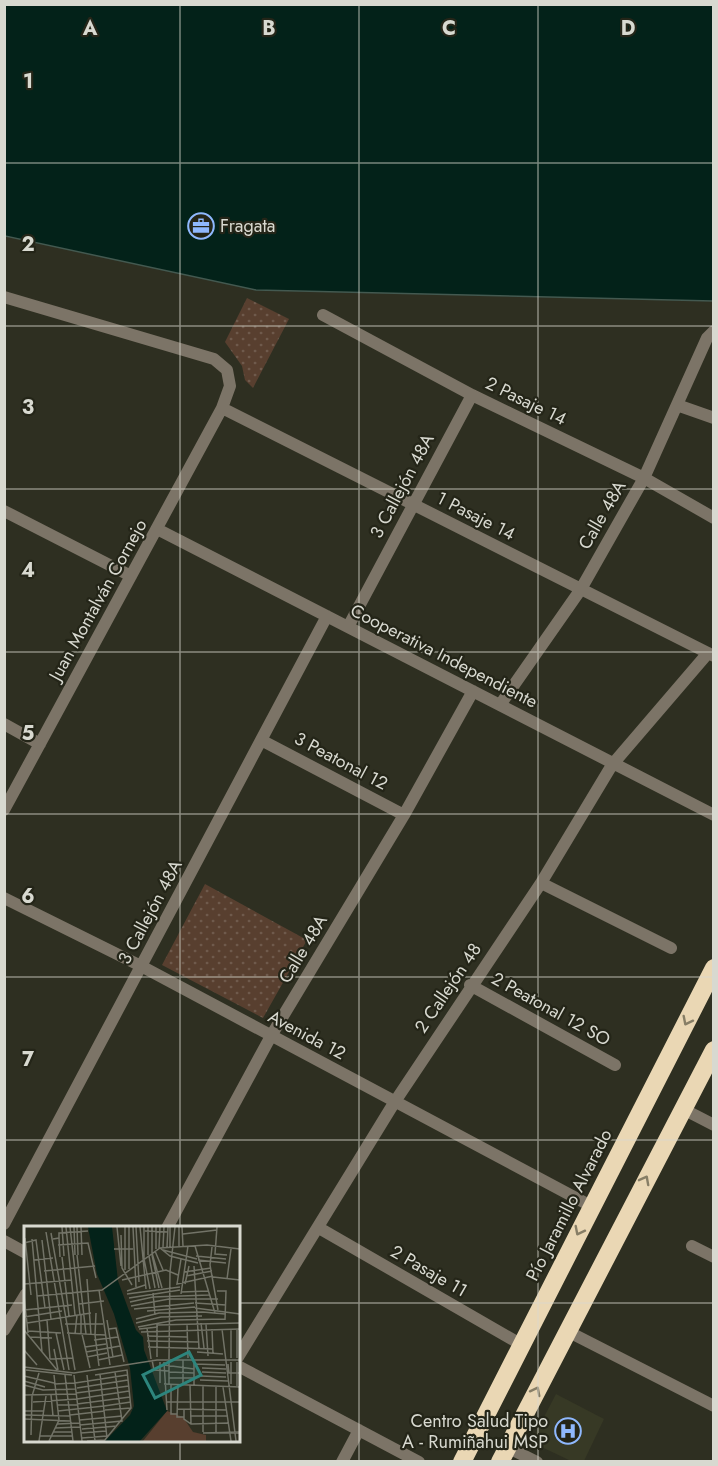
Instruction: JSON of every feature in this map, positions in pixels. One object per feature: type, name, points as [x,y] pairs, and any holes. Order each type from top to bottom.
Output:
[{"type":"highway","name":"Pío Jaramillo Alvarado","points":[[462,1461],[714,968]]},
{"type":"highway","points":[[504,1454],[714,1050]]},
{"type":"street","name":"Juan Montalván Cornejo","points":[[4,297],[214,359],[227,370],[230,387],[222,408],[4,810]]},
{"type":"street","name":"2 Pasaje 14","points":[[323,315],[472,395],[644,478],[714,518]]},
{"type":"street","name":"Calle 48A","points":[[500,705],[581,589],[644,478],[707,338],[714,331]]},
{"type":"street","name":"3 Callejón 48A","points":[[348,627],[472,395]]},
{"type":"street","points":[[677,405],[714,418]]},
{"type":"street","name":"1 Pasaje 14","points":[[222,408],[711,655]]},
{"type":"street","points":[[4,511],[131,576]]},
{"type":"street","name":"Cooperativa Independiente","points":[[157,529],[612,765],[714,815]]},
{"type":"street","name":"3 Callejón 48A","points":[[4,1224],[327,616]]},
{"type":"street","name":"2 Callejón 48","points":[[240,1354],[394,1103],[470,985],[541,883],[612,765],[711,655]]},
{"type":"street","name":"Calle 48A","points":[[168,1226],[271,1036],[404,815],[473,691]]},
{"type":"street","points":[[4,724],[40,744]]},
{"type":"street","name":"3 Peatonal 12","points":[[261,740],[404,815]]},
{"type":"street","points":[[541,883],[670,948]]},
{"type":"street","name":"Avenida 12","points":[[4,898],[141,966],[394,1103],[591,1206]]},
{"type":"street","name":"2 Peatonal 12 SO","points":[[470,985],[615,1065]]},
{"type":"street","points":[[683,1109],[714,1125]]},
{"type":"street","name":"2 Pasaje 11","points":[[319,1228],[522,1345]]},
{"type":"street","points":[[4,1241],[24,1252]]},
{"type":"street","points":[[692,1246],[714,1257]]},
{"type":"street","points":[[4,1330],[24,1297]]},
{"type":"street","points":[[567,1331],[714,1406]]},
{"type":"street","points":[[240,1367],[419,1461]]},
{"type":"street","points":[[342,1461],[360,1430]]},
{"type":"street","points":[[504,1454],[537,1461]]},
{"type":"shaded area","points":[[5,4],[713,5],[713,301],[256,290],[5,236]]},
{"type":"shaded area","points":[[247,298],[289,319],[253,388],[245,380],[242,366],[225,342]]},
{"type":"shaded area","points":[[205,884],[307,940],[263,1018],[162,965]]},
{"type":"shaded area","name":"Centro Salud Tipo A - Rumiñahui MSP","points":[[556,1394],[604,1419],[584,1461],[571,1461],[531,1442]]},
{"type":"place","name":"Fragata","points":[[201,226]]},
{"type":"place","name":"Centro Salud Tipo A - Rumiñahui MSP","points":[[568,1431]]}]
